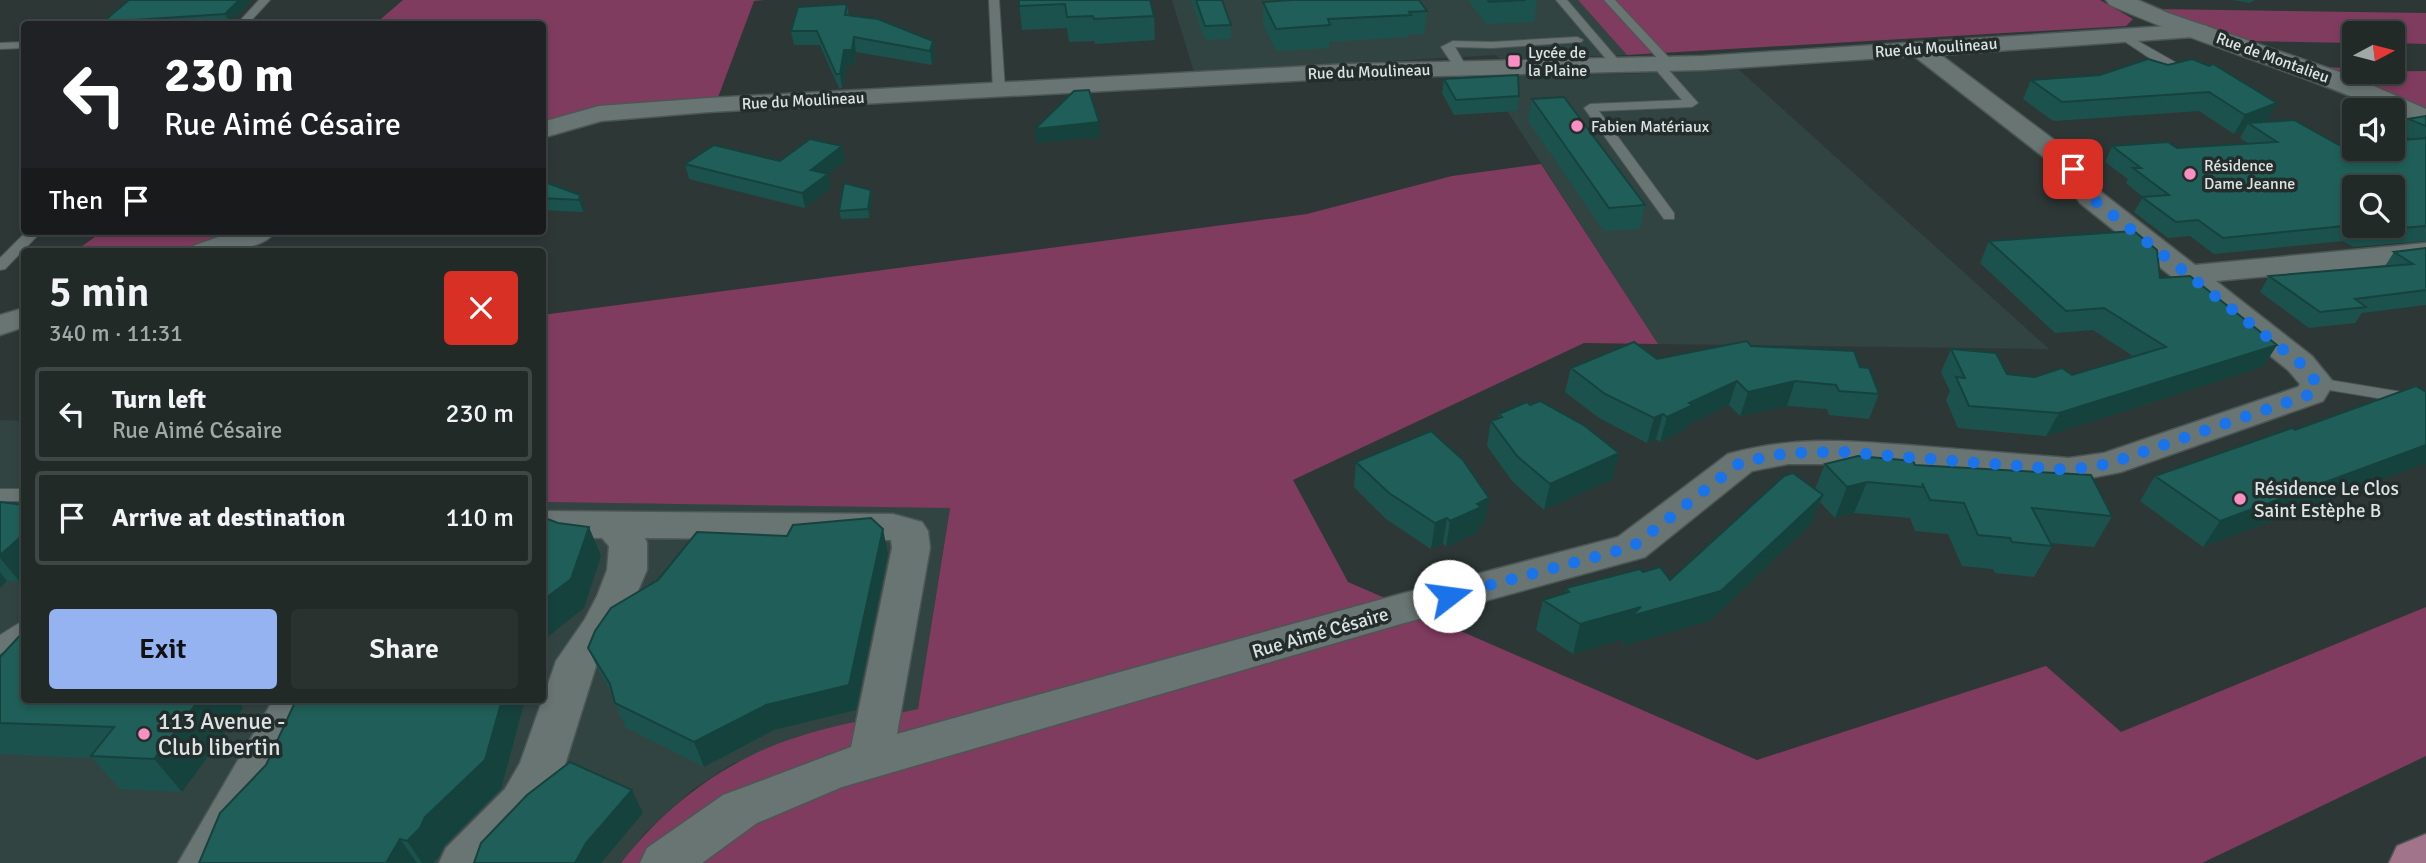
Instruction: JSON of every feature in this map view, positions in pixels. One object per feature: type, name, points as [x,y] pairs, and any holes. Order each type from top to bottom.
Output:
[{"type":"main road","points":[[2416,863],[2426,858]]},
{"type":"street","name":"Rue de Montalieu","points":[[2118,0],[2159,18],[2355,87],[2426,119]]},
{"type":"street","name":"Rue du Moulineau","points":[[546,130],[599,114],[999,90],[1348,71],[1663,64],[2199,31]]},
{"type":"street","points":[[1918,48],[2064,160],[2073,169],[2090,197],[2300,363],[2317,383]]},
{"type":"street","points":[[214,248],[251,235]]},
{"type":"street","points":[[2189,275],[2426,252]]},
{"type":"street","points":[[0,326],[21,318]]},
{"type":"street","name":"Rue Aimé Césaire","points":[[664,863],[740,808],[832,771],[1397,610],[1632,547],[1741,462],[1788,453],[1843,452],[2069,470],[2108,464],[2311,394],[2317,383]]},
{"type":"street","points":[[546,524],[893,527],[909,531],[911,548],[877,718],[872,760]]},
{"type":"street","points":[[463,863],[521,803],[541,768],[577,661],[601,628],[627,569],[628,543],[612,525]]},
{"type":"street","points":[[202,863],[294,703]]},
{"type":"lane","points":[[245,21],[265,0]]},
{"type":"lane","points":[[994,0],[999,90]]},
{"type":"lane","points":[[1561,0],[1617,65]]},
{"type":"lane","points":[[1609,0],[1692,103],[1590,108],[1669,216]]},
{"type":"lane","points":[[2122,35],[2170,66],[2200,78]]},
{"type":"lane","points":[[1461,68],[1447,47],[1453,44],[1492,45],[1577,40]]},
{"type":"lane","points":[[0,46],[21,45]]},
{"type":"lane","points":[[0,266],[32,235]]},
{"type":"lane","points":[[2317,383],[2426,401]]},
{"type":"lane","points":[[0,495],[21,495]]},
{"type":"lane","points":[[0,646],[21,630]]},
{"type":"shaded area","points":[[403,0],[764,0],[754,1],[717,100],[546,125],[546,21],[378,21]]},
{"type":"shaded area","points":[[1172,0],[1578,0],[1627,55],[1500,59],[1496,55],[1194,72]]},
{"type":"shaded area","points":[[1578,0],[2100,0],[2133,19],[2126,26],[1627,55]]},
{"type":"shaded area","points":[[2154,9],[2426,13],[2426,44],[2405,43],[2405,21],[2342,21],[2342,43],[2244,41]]},
{"type":"shaded area","points":[[2312,67],[2342,68],[2342,79]]},
{"type":"shaded area","points":[[1737,68],[2049,349],[1658,344],[1484,75],[1628,74]]},
{"type":"shaded area","points":[[2405,71],[2426,71],[2426,112],[2405,104],[2405,98],[2391,98],[2355,84],[2405,84]]},
{"type":"shaded area","points":[[1541,164],[1658,344],[1584,343],[1293,480],[1348,582],[1757,760],[2046,666],[2121,732],[2426,607],[2426,756],[2202,863],[621,863],[678,803],[722,771],[746,758],[812,732],[918,709],[950,508],[546,502],[546,314],[1307,214],[1452,176]]},
{"type":"shaded area","points":[[97,235],[223,235],[186,248],[80,248]]},
{"type":"shaded area","points":[[0,420],[21,421],[21,703],[546,703],[546,502],[950,507],[918,709],[798,736],[732,764],[692,790],[644,834],[621,863],[0,863]]},
{"type":"building","points":[[129,0],[239,0],[225,14],[104,21]]},
{"type":"building","points":[[1019,0],[1150,0],[1154,16],[1094,19],[1093,16],[1067,17],[1065,4],[1019,6]]},
{"type":"building","points":[[1196,0],[1222,0],[1231,25],[1205,26]]},
{"type":"building","points":[[1419,0],[1427,11],[1409,12],[1411,15],[1328,19],[1330,25],[1276,29],[1263,2]]},
{"type":"building","points":[[1488,0],[1526,0],[1489,2]]},
{"type":"building","points":[[847,4],[845,15],[878,19],[933,41],[930,51],[854,37],[852,50],[844,50],[840,74],[836,74],[817,31],[791,31],[798,7]]},
{"type":"building","points":[[2148,59],[2168,65],[2192,59],[2209,66],[2213,64],[2277,103],[2245,115],[2209,92],[2062,102],[2031,80],[2100,75]]},
{"type":"building","points":[[1518,75],[1519,96],[1456,100],[1444,79]]},
{"type":"building","points":[[1089,90],[1099,122],[1035,129],[1074,91]]},
{"type":"building","points":[[1564,97],[1645,205],[1609,208],[1532,99]]},
{"type":"building","points":[[2426,116],[2426,126],[2408,119]]},
{"type":"building","points":[[2294,120],[2342,145],[2342,161],[2405,161],[2405,140],[2426,138],[2426,226],[2405,228],[2405,175],[2342,175],[2342,226],[2223,238],[2198,220],[2176,222],[2142,197],[2169,195],[2133,168],[2141,168],[2112,146],[2168,142],[2177,148],[2277,142],[2248,123]]},
{"type":"building","points":[[810,139],[842,146],[811,170],[828,174],[802,193],[685,164],[714,145],[780,161]]},
{"type":"building","points":[[546,182],[580,195],[579,200],[546,198]]},
{"type":"building","points":[[844,183],[871,190],[868,209],[839,211]]},
{"type":"building","points":[[2134,231],[2157,250],[2160,278],[2190,276],[2277,345],[2059,413],[1969,406],[1956,377],[1965,378],[1951,349],[1996,353],[2007,374],[2035,377],[2062,368],[2072,375],[2166,347],[2104,308],[2066,311],[1989,241]]},
{"type":"building","points":[[2426,248],[2426,290],[2355,299],[2366,307],[2320,312],[2269,276],[2413,264],[2394,252]]},
{"type":"building","points":[[1747,341],[1751,346],[1854,351],[1860,367],[1869,368],[1879,394],[1839,391],[1836,385],[1795,381],[1748,392],[1737,381],[1689,403],[1693,405],[1667,417],[1663,414],[1654,418],[1605,394],[1571,368],[1634,342],[1657,359]]},
{"type":"building","points":[[2416,386],[2426,392],[2426,445],[2220,521],[2155,476],[2292,428],[2295,430]]},
{"type":"building","points":[[1540,401],[1585,426],[1619,453],[1550,484],[1517,456],[1491,421],[1502,417],[1499,414],[1527,402],[1530,405]]},
{"type":"building","points":[[1431,431],[1463,460],[1489,498],[1477,504],[1481,507],[1450,521],[1447,518],[1435,523],[1389,493],[1356,462]]},
{"type":"building","points":[[1858,456],[1913,461],[1915,465],[2091,475],[2112,516],[2032,508],[2052,546],[1978,535],[1964,503],[1930,500],[1924,487],[1867,482],[1847,487],[1825,464]]},
{"type":"building","points":[[1793,473],[1823,495],[1721,591],[1631,616],[1641,607],[1580,624],[1543,600],[1569,592],[1566,588],[1640,569],[1643,572],[1660,567],[1670,580],[1784,476]]},
{"type":"building","points":[[0,502],[21,505],[21,537],[0,555]]},
{"type":"building","points":[[546,518],[589,527],[571,579],[546,598]]},
{"type":"building","points":[[871,518],[883,529],[849,685],[766,705],[694,742],[615,703],[610,684],[588,648],[595,631],[611,608],[658,580],[697,532],[787,536],[793,525]]},
{"type":"building","points":[[21,634],[21,703],[197,703],[154,759],[91,756],[114,727],[0,723],[0,657]]},
{"type":"building","points":[[295,703],[501,703],[485,760],[425,817],[420,828],[407,841],[400,839],[386,863],[199,863],[220,813],[266,765]]},
{"type":"building","points":[[570,762],[632,790],[586,843],[575,863],[474,863],[481,843],[527,795]]},
{"type":"place","name":"Lycée de la Plaine","points":[[1514,61]]},
{"type":"place","name":"Fabien Matériaux","points":[[1577,126]]},
{"type":"place","name":"Résidence Dame Jeanne","points":[[2190,174]]},
{"type":"place","name":"Résidence Le Clos Saint Estèphe B","points":[[2240,499]]},
{"type":"place","name":"113 Avenue - Club libertin","points":[[144,734]]},
{"type":"route","points":[[1449,596],[1632,547],[1741,462],[1788,453],[1843,452],[2069,470],[2108,464],[2311,394],[2317,383],[2309,371],[2090,197],[2073,169]]}]
